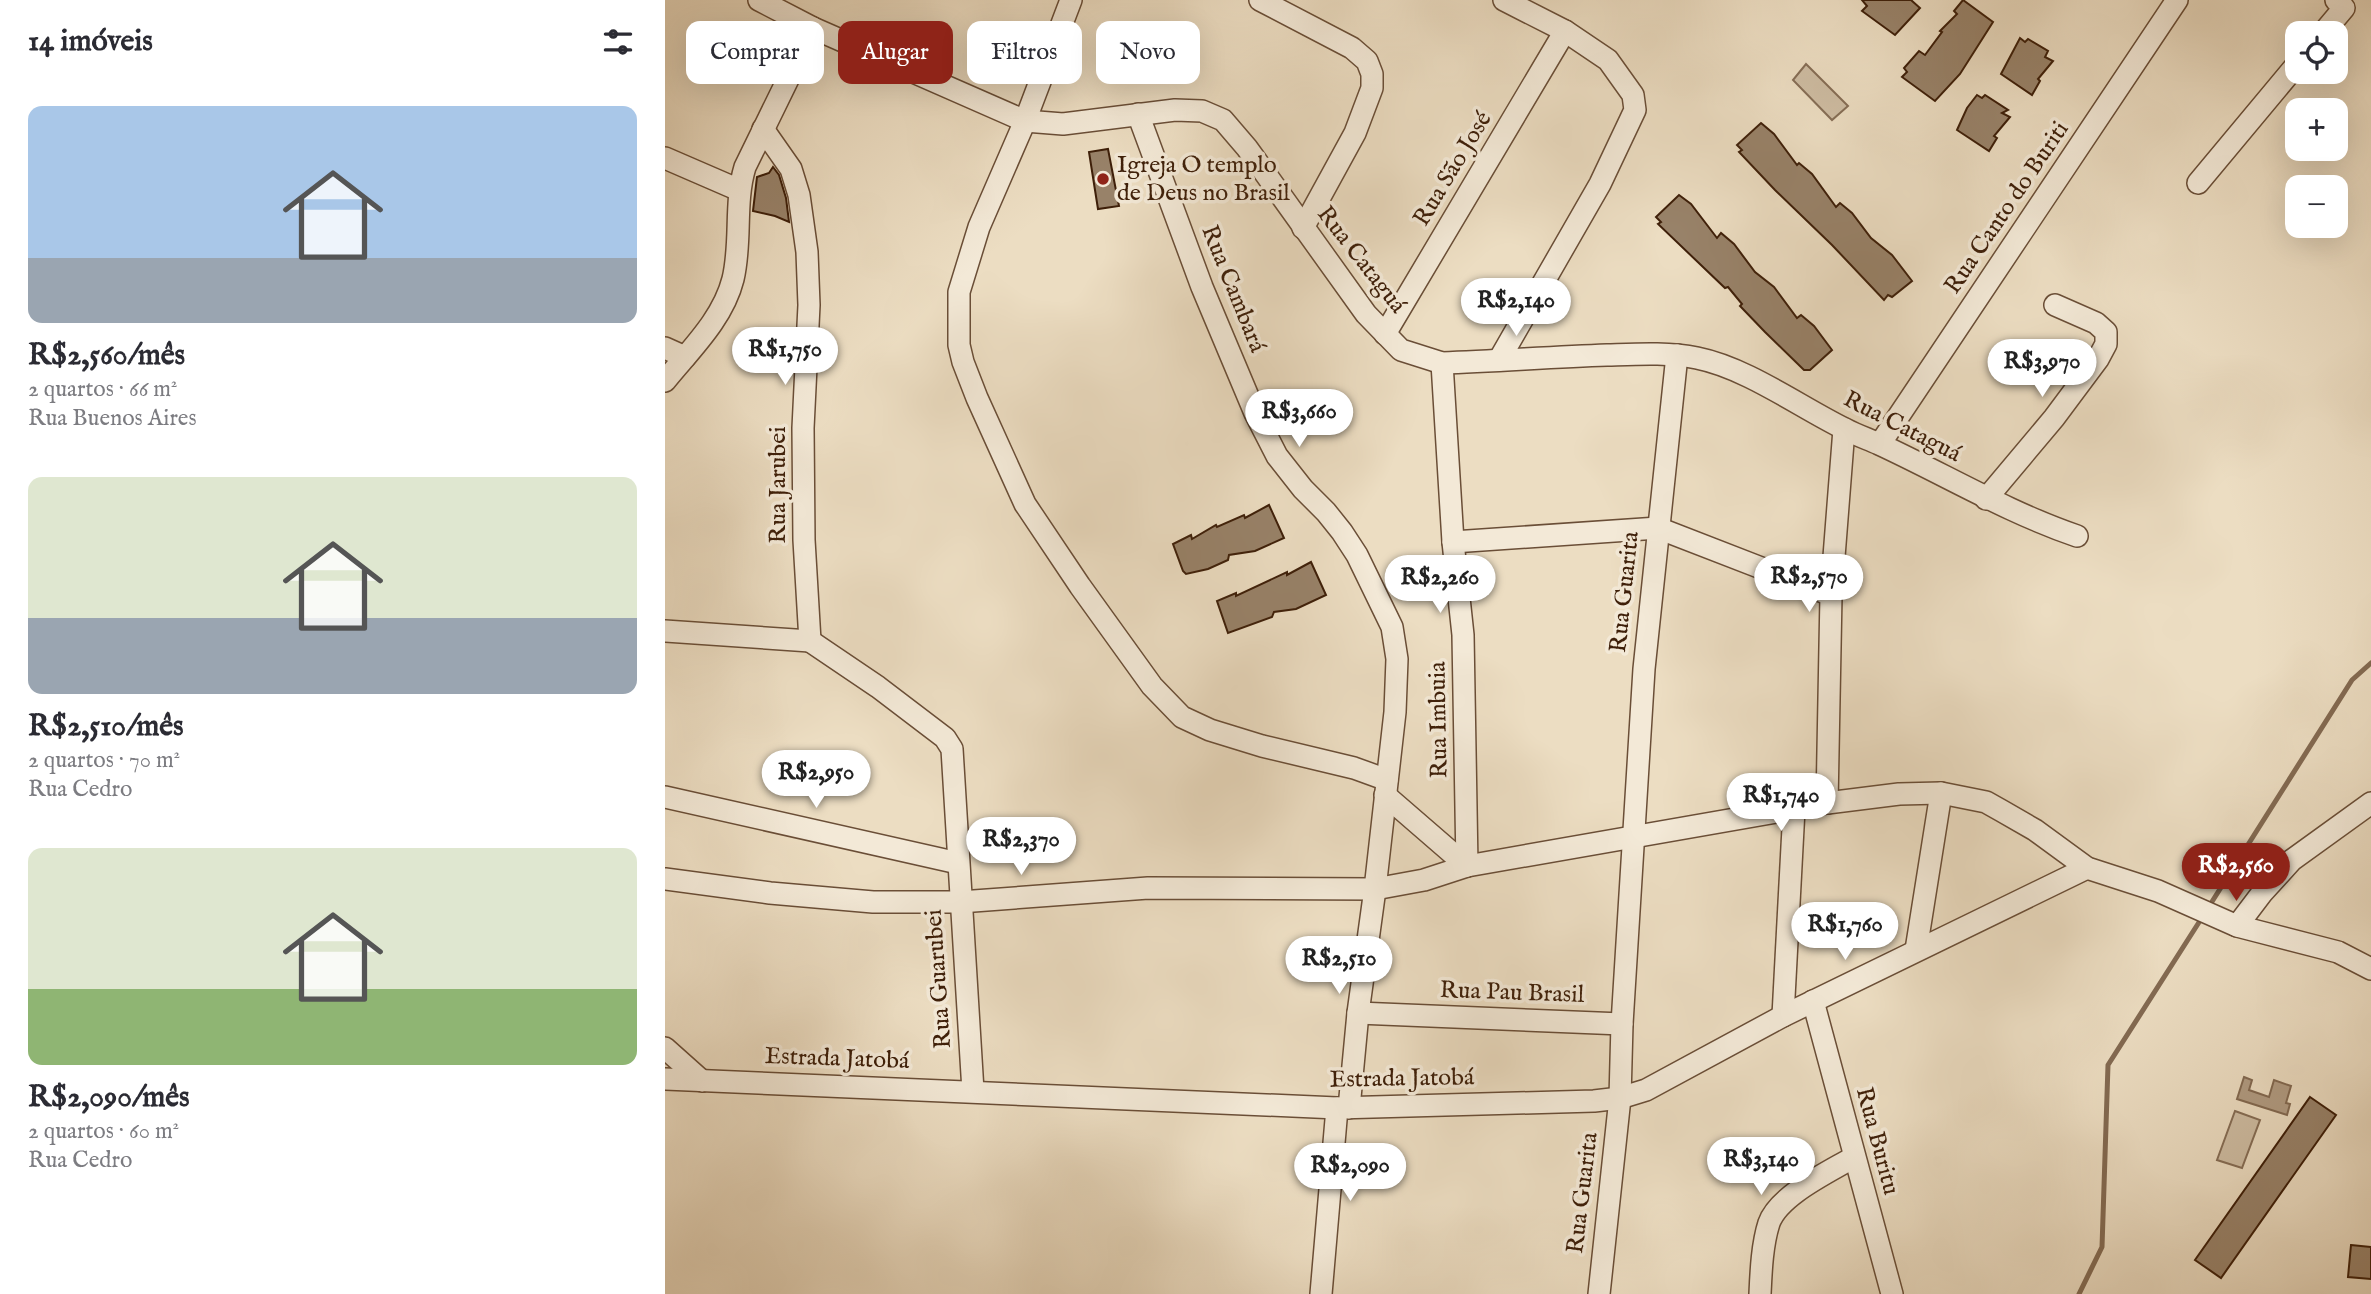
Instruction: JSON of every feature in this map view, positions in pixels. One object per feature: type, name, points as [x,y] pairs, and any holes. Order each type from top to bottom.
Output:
[{"type":"street","name":"Rua Cataguá","points":[[759,0],[800,21]]},
{"type":"street","points":[[1071,0],[1025,121],[979,227],[959,292],[958,320],[963,362],[993,437],[1025,504],[1080,586],[1153,686],[1182,717],[1210,730],[1354,768],[1386,787],[1467,866]]},
{"type":"street","points":[[1260,0],[1352,48],[1367,61],[1372,74],[1372,88],[1355,132],[1303,228]]},
{"type":"street","points":[[1499,360],[1600,184],[1635,110],[1633,95],[1608,60],[1565,31],[1504,0]]},
{"type":"street","name":"Rua Canto do Buriti","points":[[1880,444],[2177,0]]},
{"type":"street","points":[[2330,21],[2340,4]]},
{"type":"street","name":"Rua São José","points":[[1385,334],[1565,31]]},
{"type":"street","name":"Rua Cataguá","points":[[824,33],[1025,121],[1063,124],[1175,110],[1202,111],[1223,120],[1247,148],[1353,297],[1401,350],[1442,363],[1677,355],[1700,359],[1727,368],[1986,499],[2033,521],[2077,536]]},
{"type":"street","points":[[2198,183],[2285,79]]},
{"type":"street","points":[[665,381],[708,330],[733,279],[739,190],[750,155],[785,84]]},
{"type":"street","name":"Rua Cambará","points":[[1138,114],[1202,288],[1255,413],[1277,456],[1350,544],[1392,627],[1397,659],[1398,680],[1375,889],[1343,1108],[1321,1294]]},
{"type":"street","name":"Rua Jarubei","points":[[763,129],[792,169],[799,195],[807,252],[809,305],[803,428],[804,528],[810,641]]},
{"type":"street","points":[[665,158],[739,190]]},
{"type":"street","points":[[1986,499],[2054,418],[2106,344],[2106,332],[2096,323],[2055,305]]},
{"type":"street","points":[[665,348],[685,357]]},
{"type":"street","name":"Rua Guarita","points":[[1599,1294],[1620,1098],[1622,1024],[1644,669],[1677,355]]},
{"type":"street","name":"Rua Imbuia","points":[[1442,363],[1453,542],[1463,635],[1467,866]]},
{"type":"street","points":[[1827,803],[1831,595],[1843,429]]},
{"type":"street","points":[[1453,542],[1658,528],[1831,595]]},
{"type":"street","points":[[665,631],[810,641]]},
{"type":"street","name":"Rua Guarubei","points":[[810,641],[878,687],[945,738],[952,749],[973,1091]]},
{"type":"street","points":[[1916,950],[1941,793]]},
{"type":"street","points":[[665,879],[770,893],[873,902],[960,902],[1148,888],[1375,889],[1425,880],[1467,866],[1827,803],[1899,794],[1941,793],[1963,796],[1994,807],[2035,830],[2087,868],[2158,891],[2237,926],[2338,952],[2371,968]]},
{"type":"street","points":[[665,797],[958,863]]},
{"type":"street","points":[[2237,926],[2262,893],[2293,860],[2371,803]]},
{"type":"street","points":[[1783,1016],[1794,809]]},
{"type":"street","name":"Estrada Jatobá","points":[[665,1079],[1343,1108],[1620,1098],[1646,1090],[1783,1016],[2087,868]]},
{"type":"street","name":"Rua Buritu","points":[[1813,1001],[1892,1294]]},
{"type":"street","name":"Rua Pau Brasil","points":[[1358,1013],[1622,1024]]},
{"type":"street","points":[[665,1048],[702,1081]]},
{"type":"street","points":[[1760,1294],[1769,1221],[1784,1202],[1809,1183],[1854,1157]]},
{"type":"shaded area","points":[[1806,64],[1848,106],[1832,120],[1793,80]]},
{"type":"shaded area","points":[[2244,1077],[2252,1080],[2249,1090],[2269,1097],[2274,1080],[2291,1086],[2286,1103],[2290,1104],[2287,1115],[2237,1099]]},
{"type":"shaded area","points":[[2235,1111],[2260,1120],[2242,1168],[2217,1160]]},
{"type":"building","points":[[1862,0],[1911,0],[1920,8],[1895,35],[1862,11],[1867,6]]},
{"type":"building","points":[[1963,0],[1993,22],[1960,74],[1935,101],[1902,77],[1907,72],[1904,68],[1919,51],[1925,55],[1942,32],[1940,31],[1957,14],[1954,11]]},
{"type":"building","points":[[2020,38],[2025,42],[2028,39],[2048,51],[2045,57],[2053,61],[2038,79],[2040,81],[2032,95],[2001,74]]},
{"type":"building","points":[[1977,95],[1982,98],[1985,95],[2008,110],[2002,113],[2010,117],[1994,136],[1997,138],[1989,151],[1957,130],[1967,108]]},
{"type":"building","points":[[1761,123],[1774,134],[1797,165],[1799,163],[1812,174],[1836,207],[1840,203],[1852,213],[1871,238],[1892,255],[1912,281],[1884,300],[1775,190],[1739,152],[1742,150],[1737,145]]},
{"type":"building","name":"Igreja O templo de Deus no Brasil","points":[[1108,149],[1119,206],[1098,209],[1089,152]]},
{"type":"building","points":[[773,167],[779,175],[786,198],[789,222],[753,211],[757,177],[769,173]]},
{"type":"building","points":[[1679,195],[1691,204],[1717,238],[1721,233],[1734,244],[1755,272],[1774,287],[1797,318],[1801,315],[1814,326],[1832,350],[1810,370],[1804,370],[1740,306],[1742,304],[1728,287],[1725,288],[1658,224],[1661,222],[1656,217]]},
{"type":"building","points":[[1269,505],[1284,538],[1255,551],[1229,555],[1228,560],[1208,569],[1186,574],[1183,571],[1173,544],[1191,535],[1192,539],[1216,525],[1217,527],[1244,515],[1245,518]]},
{"type":"building","points":[[1311,562],[1326,595],[1296,609],[1274,612],[1272,617],[1228,633],[1217,601],[1236,593],[1236,596],[1287,572],[1287,575]]},
{"type":"building","points":[[2310,1097],[2336,1115],[2221,1278],[2195,1260]]},
{"type":"building","points":[[2351,1245],[2371,1247],[2371,1279],[2348,1277]]},
{"type":"waterway","points":[[2208,908],[2352,680],[2371,663]]},
{"type":"waterway","points":[[2079,1294],[2102,1247],[2108,1065],[2203,916]]},
{"type":"place","name":"Igreja O templo de Deus no Brasil","points":[[1103,179]]}]
